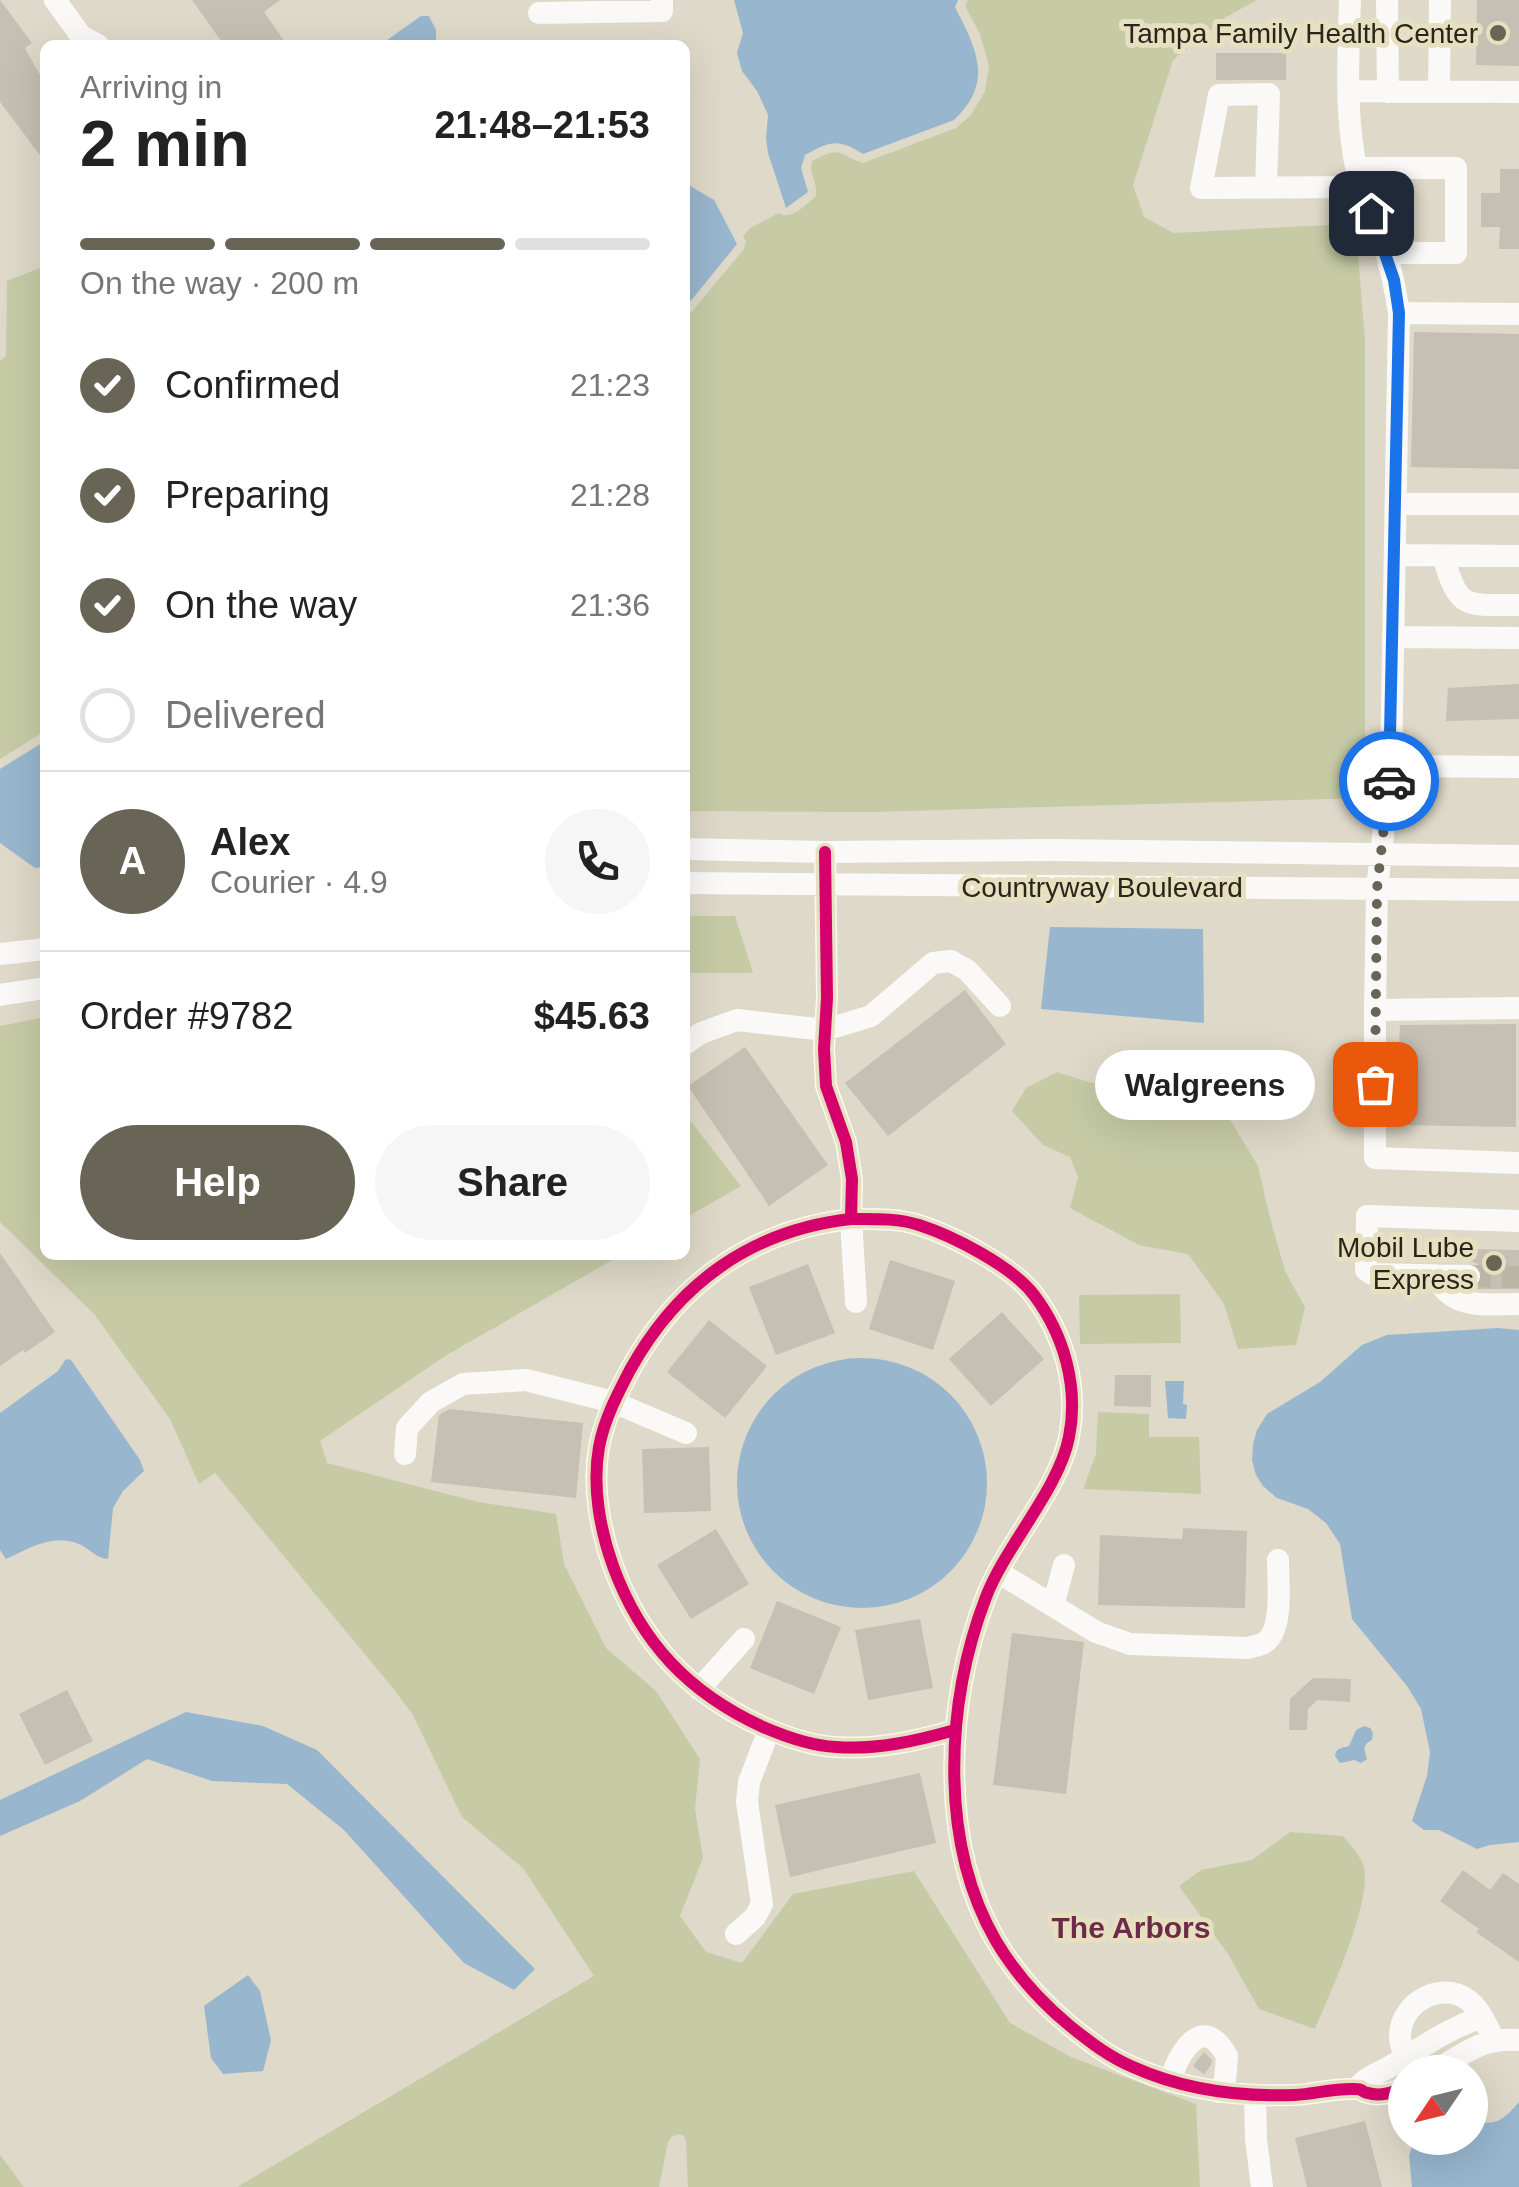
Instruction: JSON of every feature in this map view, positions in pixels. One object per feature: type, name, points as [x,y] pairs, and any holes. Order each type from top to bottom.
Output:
[{"type":"street","points":[[55,0],[81,36],[89,40]]},
{"type":"street","points":[[539,14],[662,11],[662,0]]},
{"type":"street","points":[[1350,0],[1349,91],[1359,178],[1394,280],[1399,313],[1390,766],[1377,889],[1375,1158],[1519,1163]]},
{"type":"street","points":[[1386,0],[1388,92]]},
{"type":"street","points":[[1439,91],[1440,0]]},
{"type":"street","points":[[1349,91],[1519,92]]},
{"type":"street","points":[[1266,188],[1268,94],[1219,95],[1200,188],[1266,188],[1456,168],[1456,253],[1386,254]]},
{"type":"street","points":[[1399,313],[1519,314]]},
{"type":"street","points":[[1396,504],[1519,504]]},
{"type":"street","points":[[1395,556],[1519,556]]},
{"type":"street","points":[[1442,556],[1455,593],[1466,602],[1519,605]]},
{"type":"street","points":[[1393,638],[1519,638]]},
{"type":"street","points":[[1390,766],[1519,767]]},
{"type":"street","name":"Countryway Boulevard","points":[[690,849],[1519,856]]},
{"type":"street","points":[[826,852],[826,1086],[846,1142],[852,1180],[856,1302]]},
{"type":"street","name":"Countryway Boulevard","points":[[690,883],[1519,890]]},
{"type":"street","points":[[0,954],[40,950]]},
{"type":"street","points":[[690,1041],[737,1020],[825,1030],[871,1016],[934,963],[951,960],[968,970],[1000,1006]]},
{"type":"street","points":[[0,995],[40,989]]},
{"type":"street","points":[[1375,1010],[1519,1008]]},
{"type":"street","points":[[1469,1276],[1372,1274],[1366,1270],[1367,1216],[1519,1220]]},
{"type":"street","points":[[955,1730],[878,1747],[834,1747],[789,1738],[716,1703],[678,1672],[644,1632],[624,1596],[604,1543],[597,1501],[599,1448],[613,1402],[638,1355],[664,1317],[702,1280],[738,1254],[819,1222],[890,1219],[919,1225],[989,1257],[1032,1292],[1068,1363],[1073,1410],[1068,1441],[1052,1480],[987,1594],[960,1685],[955,1730],[960,1838],[974,1895],[995,1940],[1053,2012],[1091,2043],[1118,2060],[1170,2081],[1255,2096],[1358,2088],[1370,2094],[1388,2092]]},
{"type":"street","points":[[1435,1276],[1441,1288],[1454,1299],[1519,1304]]},
{"type":"street","points":[[405,1454],[407,1428],[431,1402],[463,1384],[526,1380],[613,1402],[686,1433]]},
{"type":"street","points":[[998,1572],[1096,1632],[1130,1644],[1247,1648],[1263,1644],[1277,1622],[1278,1560]]},
{"type":"street","points":[[1053,1606],[1064,1565]]},
{"type":"street","points":[[699,1689],[744,1638]]},
{"type":"street","points":[[736,1934],[762,1904],[747,1802],[749,1782],[769,1730]]},
{"type":"street","points":[[1406,2055],[1400,2042],[1407,2013],[1427,1995],[1440,1991],[1456,1992],[1472,2002],[1494,2040]]},
{"type":"street","points":[[1418,2055],[1431,2039],[1482,2017]]},
{"type":"street","points":[[1170,2081],[1176,2061],[1190,2041],[1208,2038],[1215,2040],[1227,2056],[1225,2080],[1219,2092]]},
{"type":"street","points":[[1460,2055],[1494,2040],[1519,2040]]},
{"type":"street","points":[[1358,2088],[1363,2081],[1388,2072]]},
{"type":"street","points":[[1255,2096],[1262,2187]]},
{"type":"green space","points":[[968,0],[1257,0],[1226,17],[1173,60],[1133,185],[1144,217],[1174,233],[1346,224],[1357,243],[1365,341],[1365,798],[870,812],[690,811],[690,314],[744,249],[743,236],[750,228],[779,213],[793,214],[815,197],[812,161],[834,152],[863,163],[956,128],[971,115],[985,91],[989,66],[980,34],[965,6]]},
{"type":"green space","points":[[40,268],[40,734],[0,759],[0,361],[6,356],[7,281]]},
{"type":"green space","points":[[690,916],[735,916],[753,973],[690,973]]},
{"type":"green space","points":[[40,1018],[40,1260],[612,1260],[445,1356],[320,1441],[327,1463],[478,1502],[556,1514],[564,1564],[606,1648],[656,1691],[700,1759],[695,1809],[703,1858],[680,1916],[706,1952],[742,1963],[793,1894],[914,1871],[1010,2023],[1071,2057],[1196,2104],[1200,2187],[688,2187],[686,2142],[679,2134],[668,2142],[659,2187],[237,2187],[594,1976],[523,1868],[462,1817],[413,1715],[392,1687],[215,1473],[199,1484],[170,1419],[94,1314],[0,1222],[0,1026]]},
{"type":"green space","points":[[1057,1072],[1116,1087],[1153,1079],[1229,1118],[1258,1166],[1285,1271],[1305,1307],[1296,1345],[1238,1349],[1224,1304],[1188,1254],[1139,1245],[1070,1208],[1078,1177],[1070,1157],[1043,1145],[1012,1111],[1026,1088]]},
{"type":"green space","points":[[690,1120],[741,1186],[690,1215]]},
{"type":"green space","points":[[1180,1294],[1181,1343],[1080,1344],[1079,1295]]},
{"type":"green space","points":[[1098,1412],[1149,1414],[1149,1437],[1199,1437],[1201,1494],[1083,1489],[1096,1454]]},
{"type":"green space","points":[[1290,1832],[1343,1836],[1362,1862],[1365,1877],[1349,1945],[1315,2029],[1259,2009],[1228,1954],[1179,1886],[1201,1870],[1252,1860]]},
{"type":"green space","points":[[0,2155],[24,2187],[0,2187]]},
{"type":"water","points":[[734,0],[958,0],[955,7],[978,65],[974,92],[954,120],[863,154],[834,143],[805,155],[801,168],[808,192],[786,208],[768,153],[768,115],[742,71],[737,53],[743,33]]},
{"type":"water","points":[[421,16],[429,16],[436,30],[436,40],[387,40]]},
{"type":"water","points":[[690,186],[714,200],[737,244],[690,302]]},
{"type":"water","points":[[40,744],[40,868],[35,868],[0,843],[0,769]]},
{"type":"water","points":[[1050,927],[1203,929],[1204,1023],[1041,1009]]},
{"type":"water","points":[[1519,1330],[1519,1842],[1477,1849],[1439,1830],[1424,1830],[1412,1821],[1427,1776],[1430,1752],[1421,1709],[1352,1619],[1340,1544],[1326,1523],[1308,1509],[1277,1498],[1263,1486],[1252,1460],[1257,1430],[1267,1414],[1320,1382],[1362,1345],[1387,1335]]},
{"type":"water","points":[[862,1358],[910,1368],[950,1395],[977,1435],[987,1483],[977,1531],[950,1571],[910,1598],[862,1608],[814,1598],[774,1571],[747,1531],[737,1483],[747,1435],[774,1395],[814,1368]]},
{"type":"water","points":[[66,1359],[71,1360],[144,1471],[123,1491],[113,1508],[108,1559],[79,1544],[60,1540],[42,1543],[6,1559],[0,1550],[0,1413],[58,1371]]},
{"type":"water","points":[[1165,1381],[1184,1381],[1186,1419],[1168,1418]]},
{"type":"water","points":[[186,1712],[263,1726],[317,1750],[535,1969],[514,1990],[464,1963],[344,1830],[287,1784],[212,1781],[147,1759],[80,1801],[0,1836],[0,1800]]},
{"type":"water","points":[[1364,1726],[1373,1733],[1365,1748],[1367,1759],[1361,1763],[1340,1763],[1336,1751],[1349,1746],[1356,1730]]},
{"type":"water","points":[[248,1975],[260,1991],[271,2040],[263,2071],[223,2074],[211,2058],[204,2006]]},
{"type":"water","points":[[1519,2102],[1519,2187],[1412,2187],[1409,2155],[1488,2155],[1488,2123],[1508,2114]]},
{"type":"building","points":[[0,0],[32,43],[25,48],[40,75],[40,155],[0,102]]},
{"type":"building","points":[[192,0],[280,0],[264,12],[284,40],[220,40]]},
{"type":"building","name":"Tampa Family Health Center","points":[[1477,0],[1519,0],[1519,66],[1476,65]]},
{"type":"building","points":[[1216,53],[1286,53],[1286,80],[1216,80]]},
{"type":"building","points":[[1500,169],[1519,169],[1519,249],[1499,249],[1500,227],[1481,227],[1481,193],[1500,193]]},
{"type":"building","points":[[1414,332],[1519,334],[1519,469],[1411,467]]},
{"type":"building","points":[[1519,684],[1519,719],[1446,721],[1448,688]]},
{"type":"building","points":[[965,990],[1006,1044],[888,1136],[845,1083]]},
{"type":"building","points":[[1516,1024],[1516,1127],[1395,1125],[1400,1025]]},
{"type":"building","points":[[745,1047],[828,1165],[769,1206],[690,1085]]},
{"type":"building","name":"Mobil Lube Express","points":[[1470,1249],[1519,1250],[1519,1289],[1477,1289],[1484,1275],[1478,1264],[1470,1261]]},
{"type":"building","points":[[0,1253],[55,1332],[0,1366]]},
{"type":"building","points":[[890,1260],[955,1281],[933,1350],[869,1329]]},
{"type":"building","points":[[808,1264],[835,1333],[776,1355],[749,1287]]},
{"type":"building","points":[[1002,1312],[1044,1359],[991,1406],[949,1359]]},
{"type":"building","points":[[709,1320],[767,1366],[725,1418],[667,1372]]},
{"type":"building","points":[[1115,1375],[1151,1375],[1151,1407],[1114,1406]]},
{"type":"building","points":[[449,1409],[583,1423],[576,1498],[431,1482],[439,1415]]},
{"type":"building","points":[[709,1447],[711,1511],[644,1513],[642,1449]]},
{"type":"building","points":[[1183,1528],[1247,1531],[1245,1608],[1098,1605],[1100,1535],[1182,1539]]},
{"type":"building","points":[[716,1529],[749,1584],[691,1619],[657,1565]]},
{"type":"building","points":[[777,1601],[841,1627],[814,1694],[750,1668]]},
{"type":"building","points":[[920,1619],[933,1688],[868,1700],[855,1630]]},
{"type":"building","points":[[1012,1633],[1084,1642],[1066,1794],[993,1785]]},
{"type":"building","points":[[1313,1678],[1351,1679],[1350,1702],[1317,1700],[1308,1709],[1307,1730],[1289,1730],[1290,1699]]},
{"type":"building","points":[[67,1690],[93,1741],[45,1765],[19,1714]]},
{"type":"building","points":[[920,1773],[936,1843],[790,1877],[775,1805]]},
{"type":"building","points":[[1463,1870],[1490,1890],[1503,1873],[1519,1884],[1519,1962],[1440,1901]]},
{"type":"building","points":[[1204,2052],[1212,2060],[1204,2074],[1193,2066]]},
{"type":"building","points":[[1365,2121],[1382,2187],[1307,2187],[1295,2138]]},
{"type":"tunnel","points":[[1469,1276],[1519,1277]]},
{"type":"cycle path","points":[[825,852],[826,1086],[846,1142],[852,1179],[851,1219],[919,1225],[965,1244],[1012,1273],[1034,1295],[1054,1327],[1070,1381],[1072,1418],[1063,1457],[986,1597],[963,1681],[954,1770],[964,1860],[977,1902],[1003,1953],[1039,1997],[1092,2043],[1133,2067],[1192,2086],[1253,2095],[1347,2089],[1388,2093]]},
{"type":"cycle path","points":[[851,1219],[781,1235],[750,1249],[721,1266],[671,1311],[630,1370],[604,1427],[596,1477],[601,1523],[624,1594],[653,1642],[690,1681],[736,1713],[790,1737],[836,1747],[896,1744],[955,1730]]},
{"type":"way so far","points":[[1375,1084],[1377,889],[1389,781]]},
{"type":"place","name":"Tampa Family Health Center","points":[[1498,33]]},
{"type":"place","name":"Walgreens","points":[[1375,1084]]},
{"type":"place","name":"Mobil Lube Express","points":[[1494,1263]]},
{"type":"district","name":"The Arbors","points":[[1131,1928]]},
{"type":"route","points":[[1371,213],[1394,280],[1399,313],[1389,781]]}]
